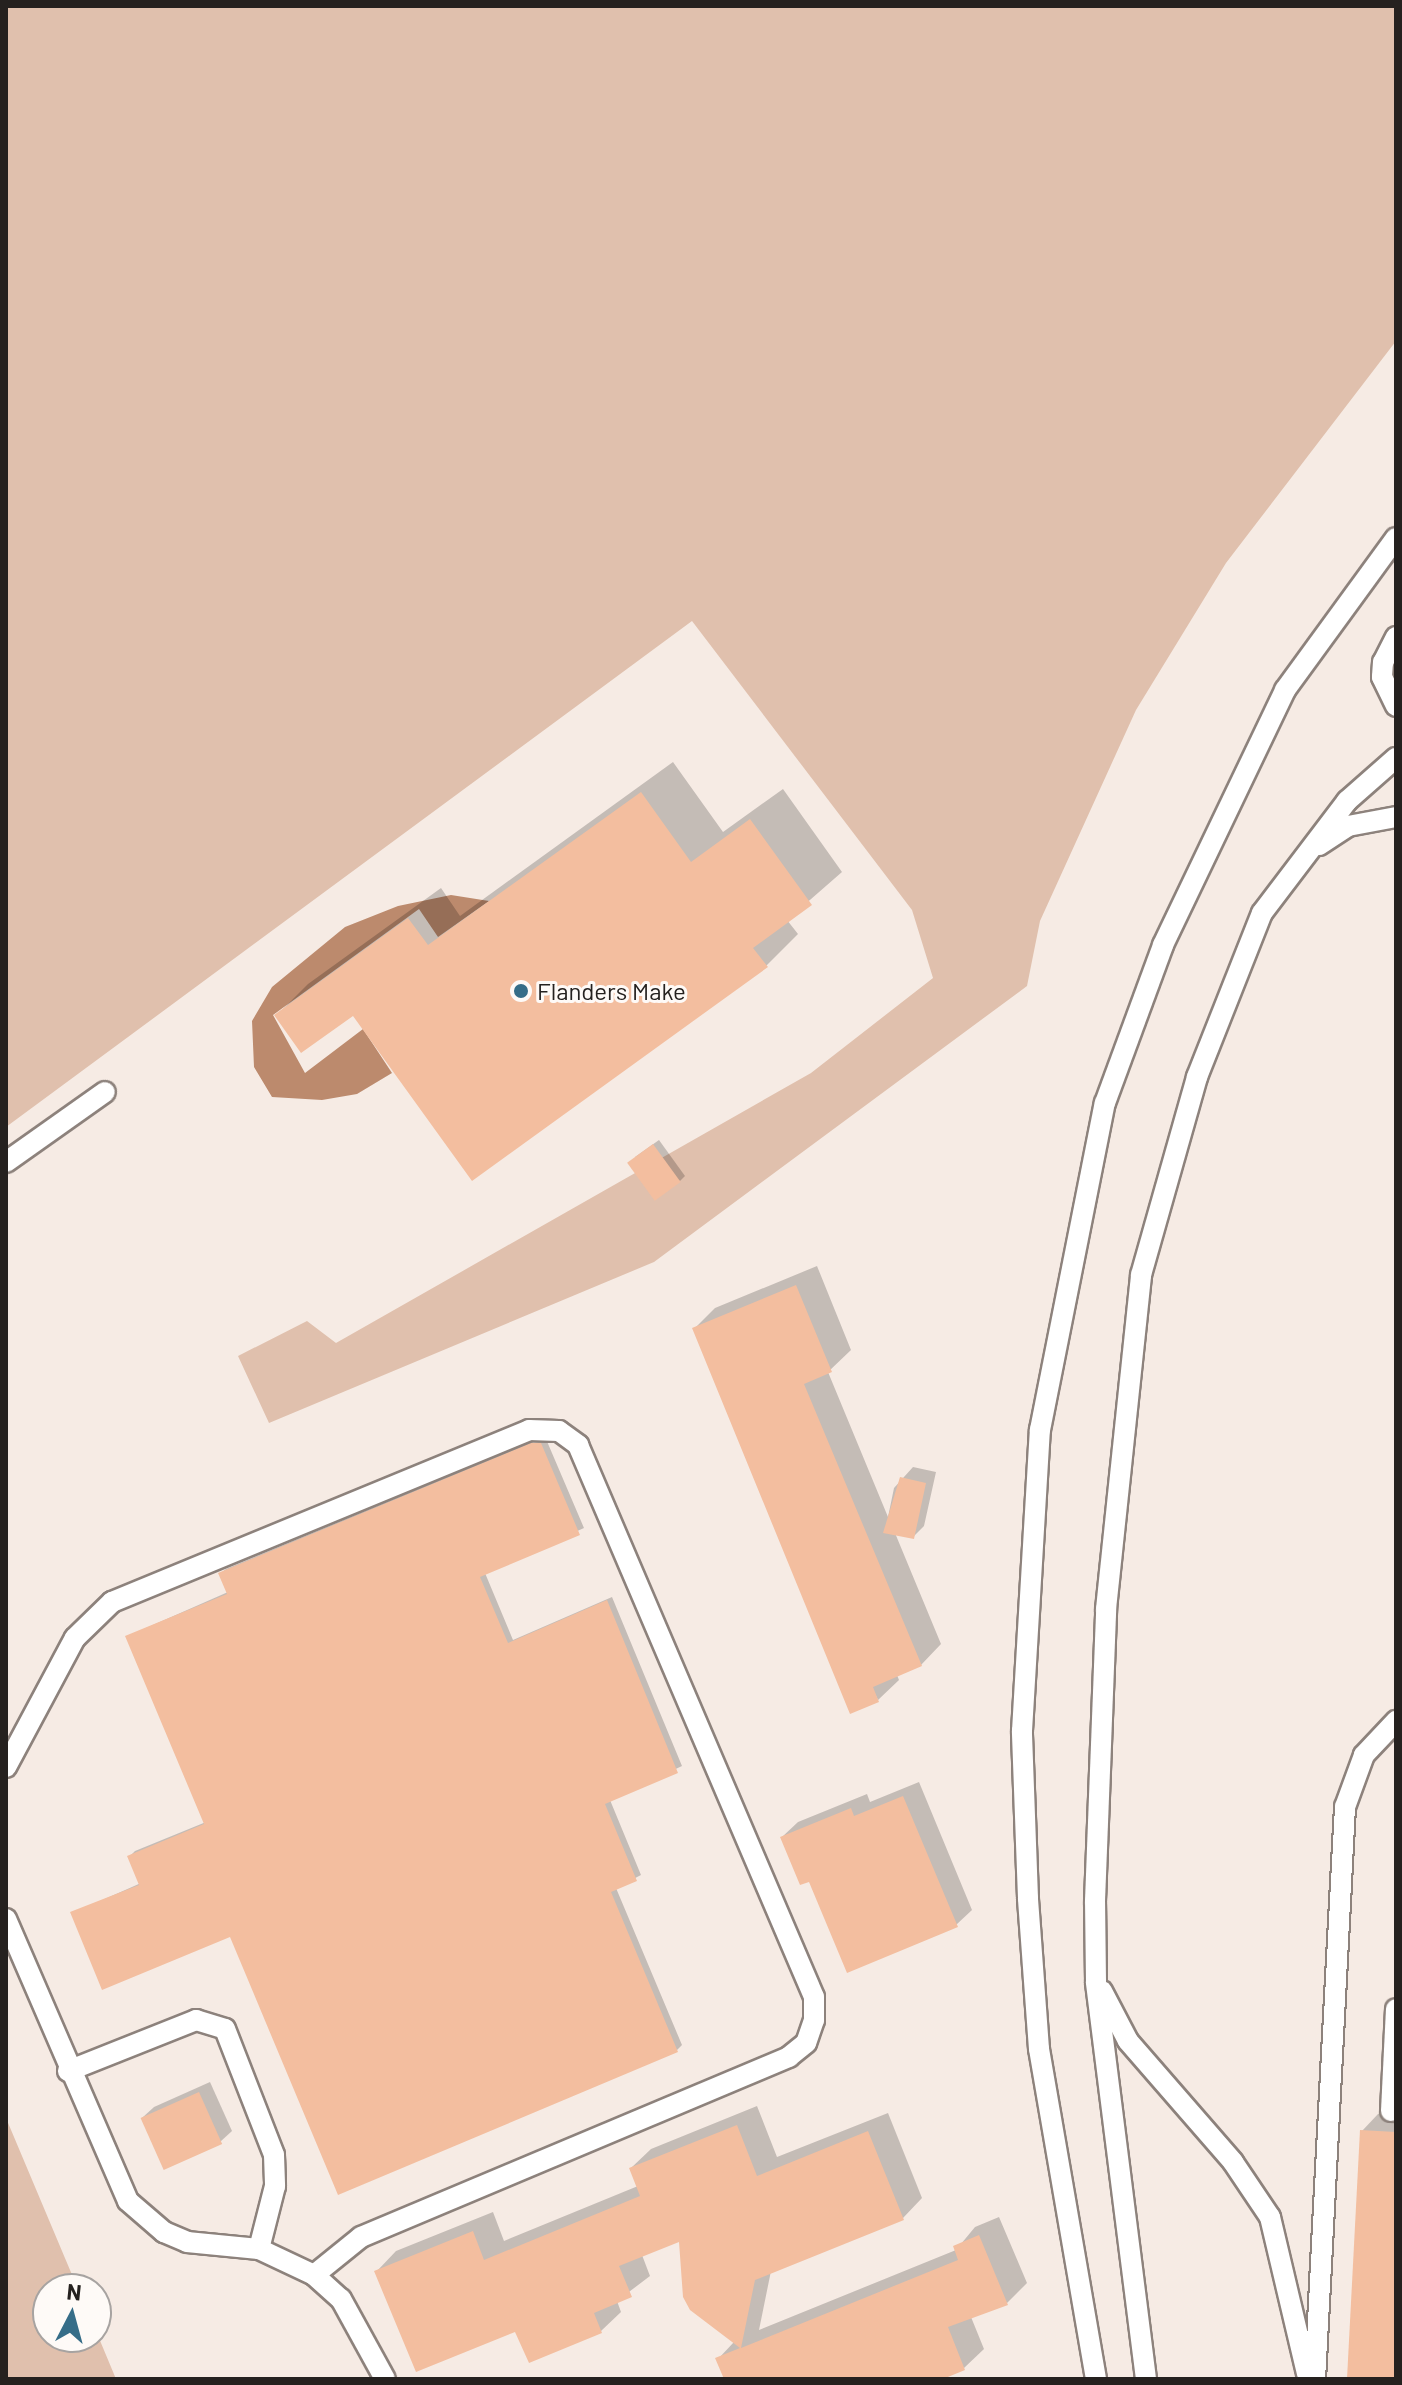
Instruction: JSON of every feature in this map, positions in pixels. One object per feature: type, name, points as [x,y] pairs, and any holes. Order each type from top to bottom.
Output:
[{"type":"lane","points":[[1096,2379],[1039,2049],[1028,1898],[1022,1731],[1040,1430],[1105,1103],[1163,945],[1285,690],[1396,538]]},
{"type":"lane","points":[[1396,637],[1383,662],[1382,677],[1396,706]]},
{"type":"lane","points":[[1147,2377],[1096,1981],[1106,1609],[1141,1275],[1197,1077],[1262,913],[1299,859],[1347,801],[1396,758]]},
{"type":"lane","points":[[1299,859],[1348,826],[1396,817]]},
{"type":"lane","points":[[6,1162],[105,1092]]},
{"type":"lane","points":[[6,1767],[75,1638],[112,1602],[529,1430],[559,1431],[578,1445],[814,1997],[814,2020],[806,2043],[789,2057],[361,2237],[314,2275]]},
{"type":"lane","points":[[1315,2379],[1346,1878],[1345,1807],[1364,1755],[1396,1721]]},
{"type":"lane","points":[[6,1919],[115,2177],[146,2219],[187,2242],[259,2249],[314,2275],[341,2299],[385,2379]]},
{"type":"lane","points":[[1096,1981],[1128,2041],[1233,2162],[1270,2217],[1308,2379]]},
{"type":"lane","points":[[1391,2111],[1396,2009]]},
{"type":"lane","points":[[68,2071],[196,2020],[225,2029],[274,2155],[275,2186],[259,2249]]},
{"type":"shaded area","points":[[6,6],[1396,6],[1396,341],[1226,563],[1136,710],[1040,921],[1027,986],[654,1262],[269,1423],[238,1356],[307,1321],[336,1343],[811,1073],[933,978],[912,910],[692,621],[6,1127]]},
{"type":"shaded area","points":[[451,895],[489,901],[438,937],[419,909],[273,1015],[305,1073],[363,1029],[392,1073],[357,1094],[322,1100],[272,1097],[254,1067],[252,1021],[272,987],[345,927],[398,906]]},
{"type":"shaded area","points":[[6,2118],[71,2273],[32,2273],[32,2353],[105,2353],[116,2379],[6,2379]]},
{"type":"building","name":"Flanders Make","points":[[641,792],[691,862],[750,819],[812,905],[753,948],[768,967],[472,1181],[353,1016],[301,1053],[274,1015],[408,918],[428,945]]},
{"type":"building","points":[[653,1144],[681,1182],[655,1201],[627,1163]]},
{"type":"building","points":[[796,1285],[832,1372],[804,1384],[922,1666],[873,1687],[879,1702],[850,1714],[692,1328]]},
{"type":"building","points":[[531,1443],[541,1443],[580,1535],[480,1577],[508,1643],[607,1600],[678,1773],[605,1804],[637,1881],[611,1892],[678,2052],[338,2195],[230,1937],[102,1990],[70,1912],[139,1885],[127,1856],[204,1824],[125,1636],[227,1594],[218,1573]]},
{"type":"building","points":[[900,1477],[926,1483],[914,1539],[883,1533]]},
{"type":"building","points":[[903,1796],[958,1927],[847,1973],[809,1882],[800,1885],[780,1837],[851,1808],[854,1816]]},
{"type":"building","points":[[199,2092],[222,2144],[164,2170],[141,2118]]},
{"type":"building","points":[[737,2125],[757,2176],[868,2131],[904,2220],[755,2280],[741,2348],[958,2260],[953,2246],[979,2235],[1008,2305],[948,2327],[965,2370],[943,2379],[724,2379],[715,2358],[740,2348],[690,2310],[683,2297],[679,2242],[619,2266],[632,2297],[594,2313],[602,2333],[529,2363],[515,2332],[416,2372],[374,2271],[473,2231],[484,2260],[640,2196],[629,2168]]},
{"type":"building","points":[[1360,2130],[1396,2132],[1396,2379],[1347,2379]]},
{"type":"place","name":"Flanders Make","points":[[521,991]]}]
